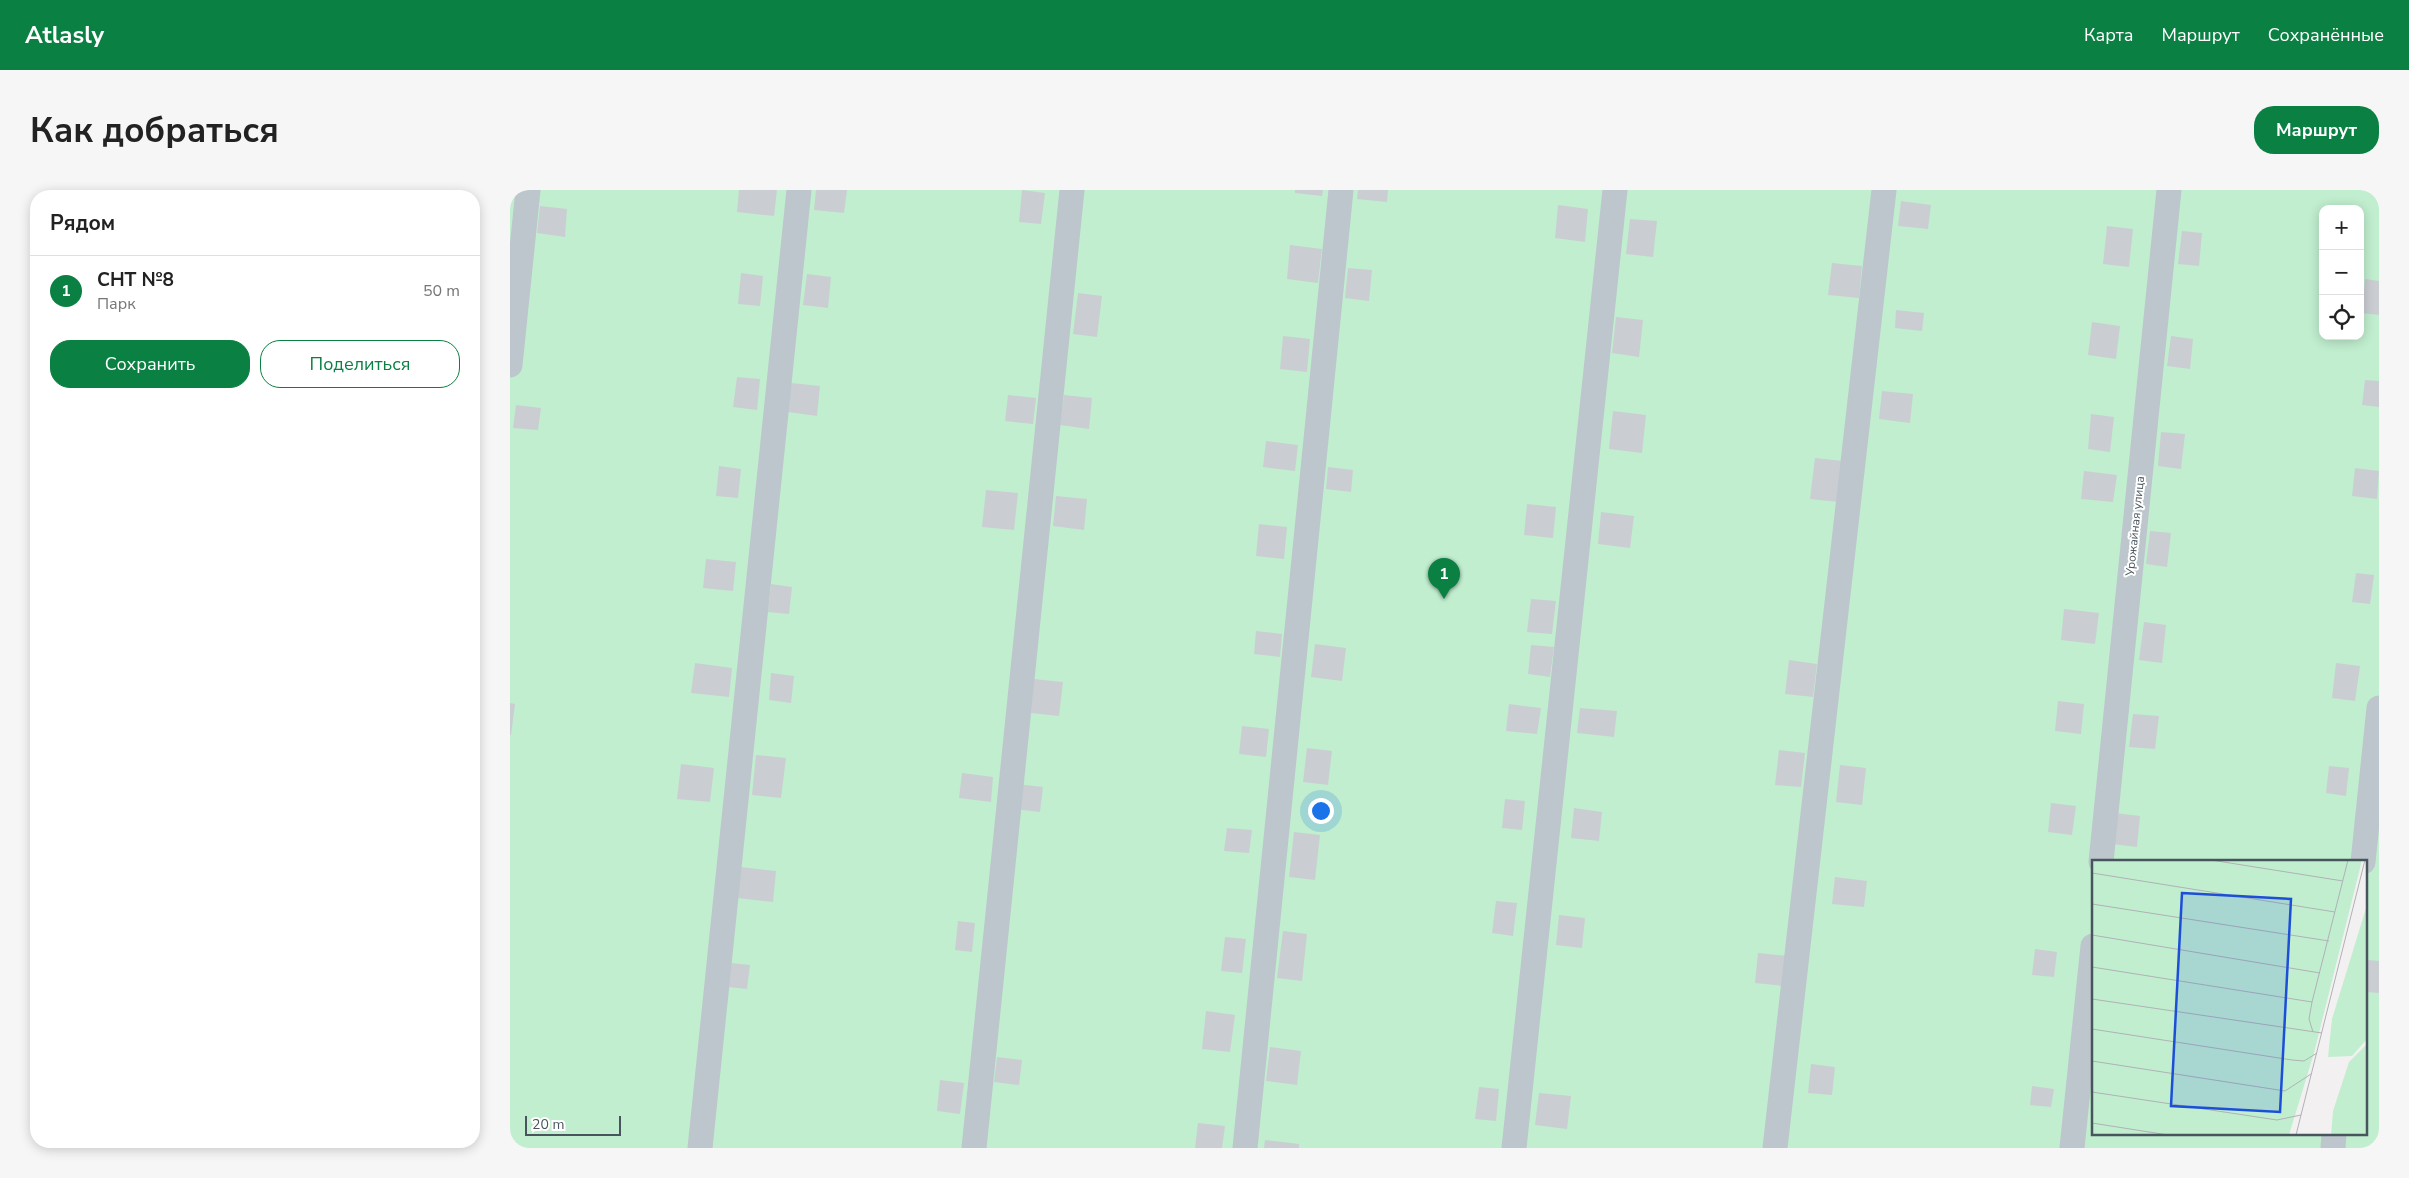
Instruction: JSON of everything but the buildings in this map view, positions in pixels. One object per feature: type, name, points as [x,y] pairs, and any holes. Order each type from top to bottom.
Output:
[{"type":"street","points":[[510,365],[528,190]]},
{"type":"street","points":[[700,1148],[799,190]]},
{"type":"street","points":[[974,1148],[1072,190]]},
{"type":"street","points":[[1245,1148],[1341,190]]},
{"type":"street","points":[[1514,1148],[1615,190]]},
{"type":"street","points":[[1775,1148],[1884,190]]},
{"type":"street","name":"Урожайная улица","points":[[2101,860],[2170,190]]},
{"type":"street","points":[[2363,860],[2379,708]]},
{"type":"street","points":[[2072,1148],[2092,956]]},
{"type":"green space","points":[[510,190],[2379,190],[2379,1148],[510,1148]]},
{"type":"place","name":"СНТ №8","points":[[1444,599]]}]
